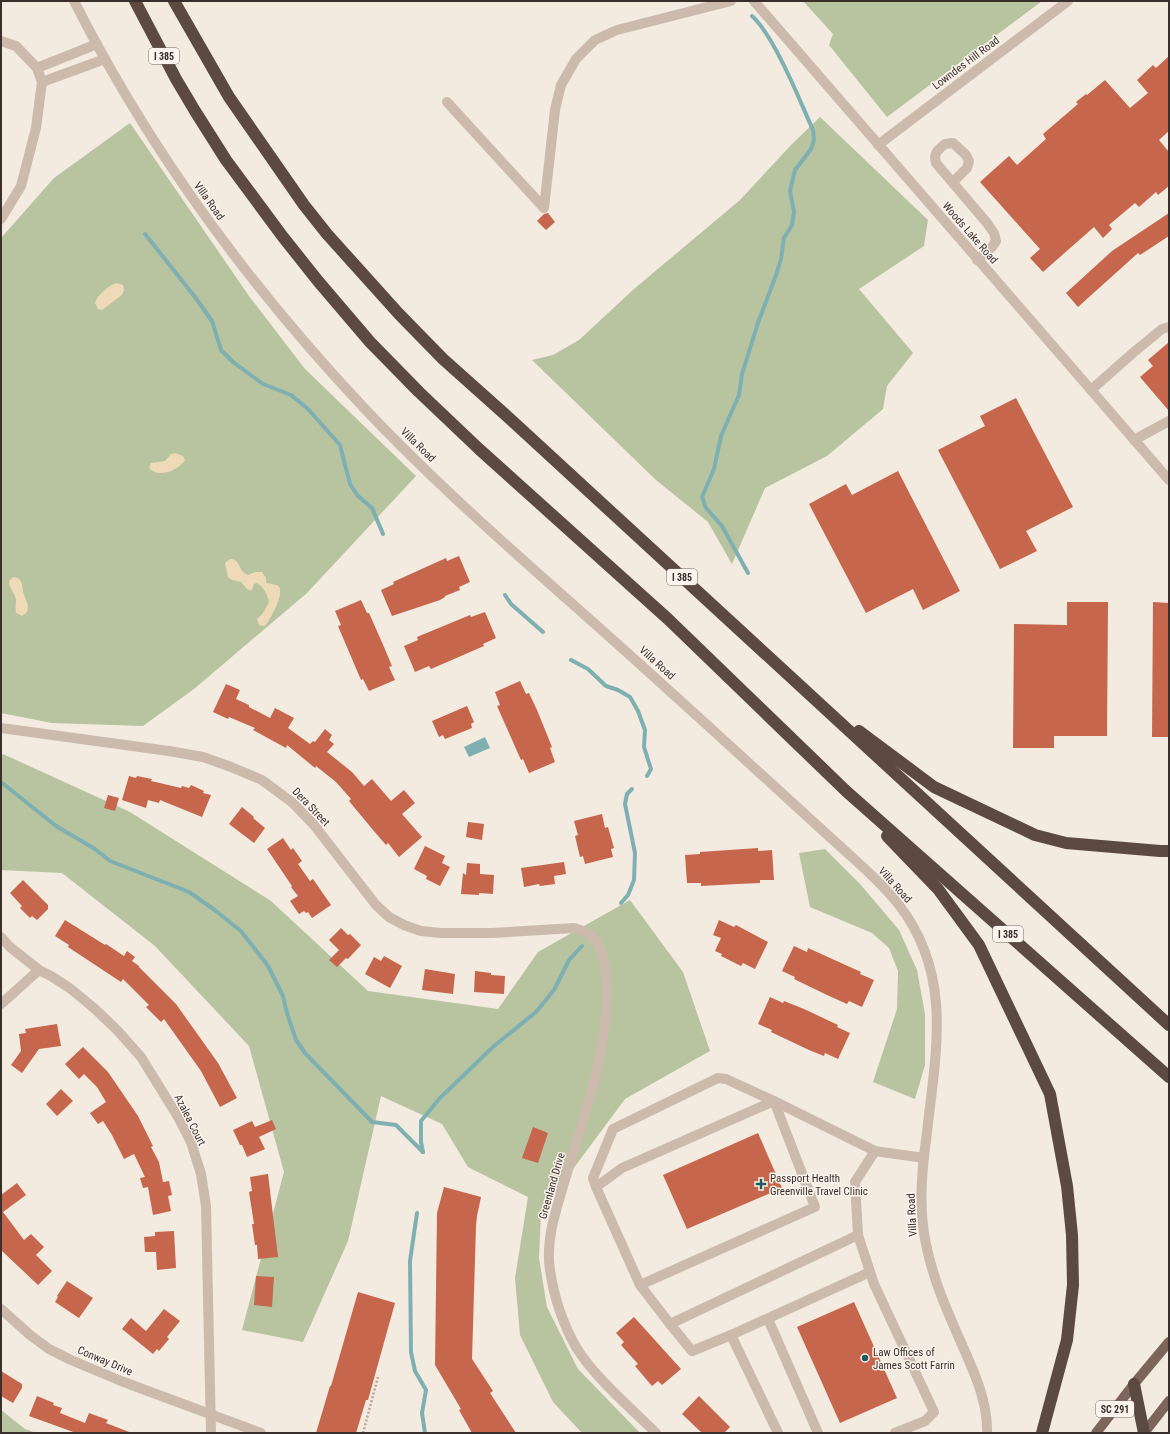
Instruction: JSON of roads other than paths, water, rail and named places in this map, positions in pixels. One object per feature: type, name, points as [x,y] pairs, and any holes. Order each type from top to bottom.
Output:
[{"type":"highway","name":"I 385","points":[[135,1],[176,79],[226,160],[318,282],[370,342],[441,413],[668,619],[846,791],[1169,1077]]},
{"type":"highway","name":"I 385","points":[[174,1],[229,97],[304,205],[327,234],[399,314],[443,359],[1169,1025]]},
{"type":"highway","points":[[806,692],[934,787],[1035,835],[1066,843],[1169,851]]},
{"type":"highway","points":[[846,791],[938,890],[979,945],[1050,1094],[1066,1186],[1072,1235],[1073,1285],[1067,1340],[1042,1433]]},
{"type":"highway","points":[[1134,1384],[1144,1433]]},
{"type":"main road","name":"SC 291","points":[[1096,1433],[1169,1342]]},
{"type":"main road","points":[[1144,1433],[1169,1400]]},
{"type":"street","name":"Villa Road","points":[[74,1],[105,59],[156,145],[192,199],[233,255],[282,316],[366,410],[404,449],[483,524],[832,839],[882,886],[899,905],[910,922],[922,944],[930,967],[937,1006],[938,1026],[924,1158],[922,1219],[932,1270],[939,1290],[979,1383],[987,1433]]},
{"type":"street","points":[[447,102],[544,208],[555,110],[561,85],[576,59],[595,40],[617,30],[731,1]]},
{"type":"street","name":"Woods Lake Road","points":[[754,1],[977,260],[1134,440],[1168,476]]},
{"type":"street","name":"Lowndes Hill Road","points":[[878,145],[1068,1]]},
{"type":"street","points":[[1,41],[16,46],[37,68],[42,82],[36,128],[21,186],[1,219]]},
{"type":"street","points":[[37,68],[97,44]]},
{"type":"street","points":[[42,82],[105,59]]},
{"type":"street","points":[[953,182],[988,223],[996,240],[992,247],[977,260]]},
{"type":"street","points":[[1091,390],[1162,329],[1169,326]]},
{"type":"street","points":[[1134,440],[1169,421]]},
{"type":"street","name":"Dera Street","points":[[1,728],[176,752],[231,766],[262,780],[294,802],[314,825],[376,905],[389,917],[404,925],[421,931],[441,933],[492,933],[574,928]]},
{"type":"street","name":"Greenland Drive","points":[[574,928],[589,934],[600,946],[605,964],[607,989],[606,1013],[604,1038],[597,1072],[558,1202],[550,1247],[550,1269],[555,1297],[564,1323],[577,1348],[595,1372],[656,1433]]},
{"type":"street","name":"Azalea Court","points":[[1,937],[10,947],[40,970],[71,989],[96,1009],[117,1030],[141,1057],[178,1117],[190,1142],[201,1174],[206,1206],[211,1433]]},
{"type":"street","points":[[1,1004],[40,970]]},
{"type":"street","points":[[870,1272],[732,1335],[692,1351],[640,1285],[596,1188],[593,1178],[613,1129],[718,1078],[726,1079],[774,1101],[875,1151],[924,1158]]},
{"type":"street","points":[[596,1188],[622,1168],[774,1101]]},
{"type":"street","points":[[640,1285],[815,1207],[774,1101]]},
{"type":"street","points":[[875,1151],[855,1182],[858,1235],[874,1284],[934,1412],[925,1421],[895,1433]]},
{"type":"street","points":[[670,1324],[858,1235]]},
{"type":"street","name":"Conway Drive","points":[[1,1309],[30,1335],[49,1349],[121,1381],[261,1433]]},
{"type":"street","points":[[768,1319],[818,1433]]},
{"type":"street","points":[[732,1335],[778,1433]]},
{"type":"water","points":[[485,737],[490,748],[469,757],[464,747]]},
{"type":"waterway","points":[[748,573],[722,526],[706,508],[702,497],[714,469],[721,436],[739,395],[742,374],[758,323],[781,259],[784,238],[792,225],[794,212],[790,191],[795,170],[811,149],[814,140],[813,130],[782,60],[763,29],[752,16]]},
{"type":"waterway","points":[[145,234],[212,321],[221,350],[233,362],[263,384],[291,395],[308,409],[340,445],[350,484],[358,496],[372,508],[383,534]]},
{"type":"waterway","points":[[505,595],[511,604],[543,632]]},
{"type":"waterway","points":[[571,660],[588,669],[606,686],[618,690],[630,697],[638,711],[645,730],[644,747],[651,769],[647,776]]},
{"type":"waterway","points":[[1,782],[56,826],[95,849],[110,861],[189,892],[241,931],[268,966],[283,996],[296,1040],[305,1053],[372,1122],[396,1125],[423,1152]]},
{"type":"waterway","points":[[621,903],[628,895],[634,880],[635,853],[625,804],[627,794],[632,789]]},
{"type":"waterway","points":[[423,1152],[421,1142],[421,1121],[440,1098],[494,1046],[536,1012],[554,990],[569,960],[582,946]]},
{"type":"waterway","points":[[417,1213],[410,1261],[411,1352],[415,1371],[426,1390],[422,1413],[425,1433]]},
{"type":"place","name":"Passport Health Greenville Travel Clinic","points":[[761,1184]]},
{"type":"place","name":"Law Offices of James Scott Farrin","points":[[865,1358]]}]
